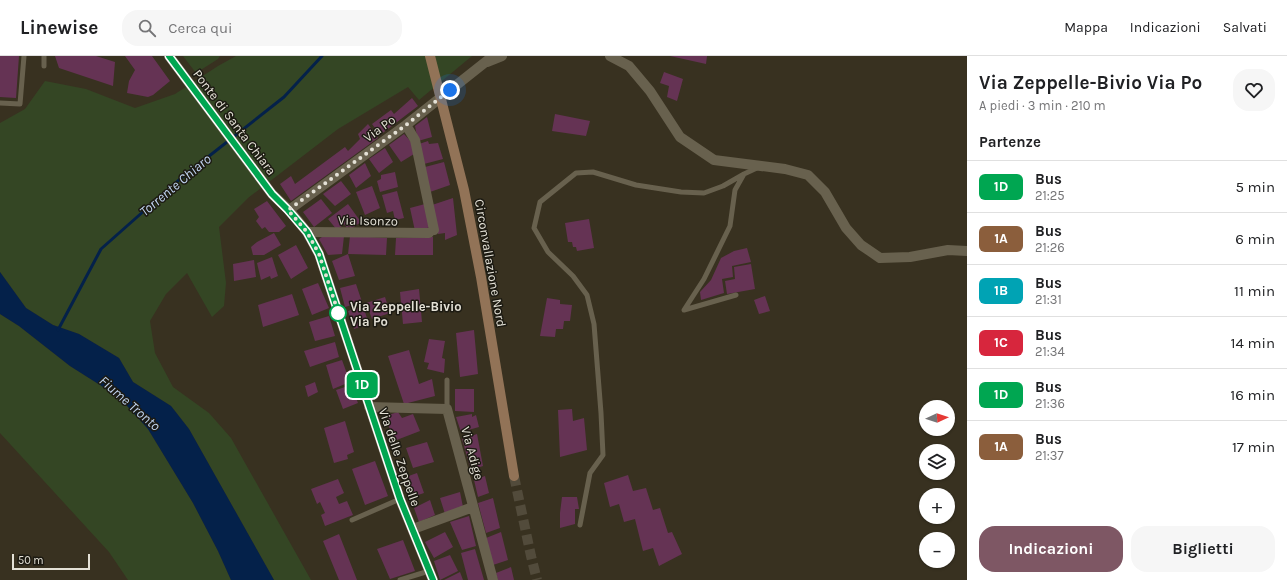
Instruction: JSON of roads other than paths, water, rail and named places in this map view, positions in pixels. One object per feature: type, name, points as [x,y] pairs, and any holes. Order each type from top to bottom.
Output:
[{"type":"main road","name":"Circonvallazione Nord","points":[[430,56],[464,190],[481,276],[514,476]]},
{"type":"street","name":"Ponte di Santa Chiara","points":[[169,56],[272,194]]},
{"type":"street","points":[[482,65],[492,56]]},
{"type":"street","points":[[482,65],[502,56]]},
{"type":"street","points":[[610,56],[629,66],[650,91],[680,137],[714,160],[785,169],[808,175],[826,192],[846,228],[861,245],[880,258],[910,257],[948,250],[967,251]]},
{"type":"street","name":"Via Po","points":[[288,210],[406,125],[482,65]]},
{"type":"street","name":"Via Isonzo","points":[[307,232],[432,232],[415,140],[406,125]]},
{"type":"street","name":"Via delle Zeppelle","points":[[272,194],[307,232],[319,254],[400,499],[431,576]]},
{"type":"street","points":[[369,407],[447,409]]},
{"type":"street","name":"Via Adige","points":[[447,409],[493,580]]},
{"type":"street","points":[[413,529],[473,507]]},
{"type":"lane","points":[[0,103],[20,104],[24,56]]},
{"type":"lane","points":[[44,56],[44,66]]},
{"type":"lane","points":[[580,525],[590,473],[602,455],[601,413],[594,324],[587,295],[573,276],[548,252],[534,228],[540,202],[576,173],[592,172],[636,185],[681,192],[704,193],[723,186],[762,166]]},
{"type":"lane","points":[[736,295],[684,310],[704,279],[730,226],[735,190],[744,174]]},
{"type":"lane","points":[[447,380],[447,409]]},
{"type":"lane","points":[[352,520],[400,499]]},
{"type":"lane","points":[[400,580],[431,576]]},
{"type":"water","name":"Fiume Tronto","points":[[0,272],[26,308],[53,325],[79,334],[119,358],[133,382],[171,406],[189,429],[274,580],[231,580],[193,503],[148,429],[119,397],[70,366],[19,326],[0,314]]},
{"type":"waterway","name":"Torrente Chiaro","points":[[58,330],[101,249],[180,179],[284,97],[322,56]]},
{"type":"tunnel","points":[[514,476],[537,580]]},
{"type":"place","name":"Via Zeppelle-Bivio Via Po","points":[[338,313]]}]
